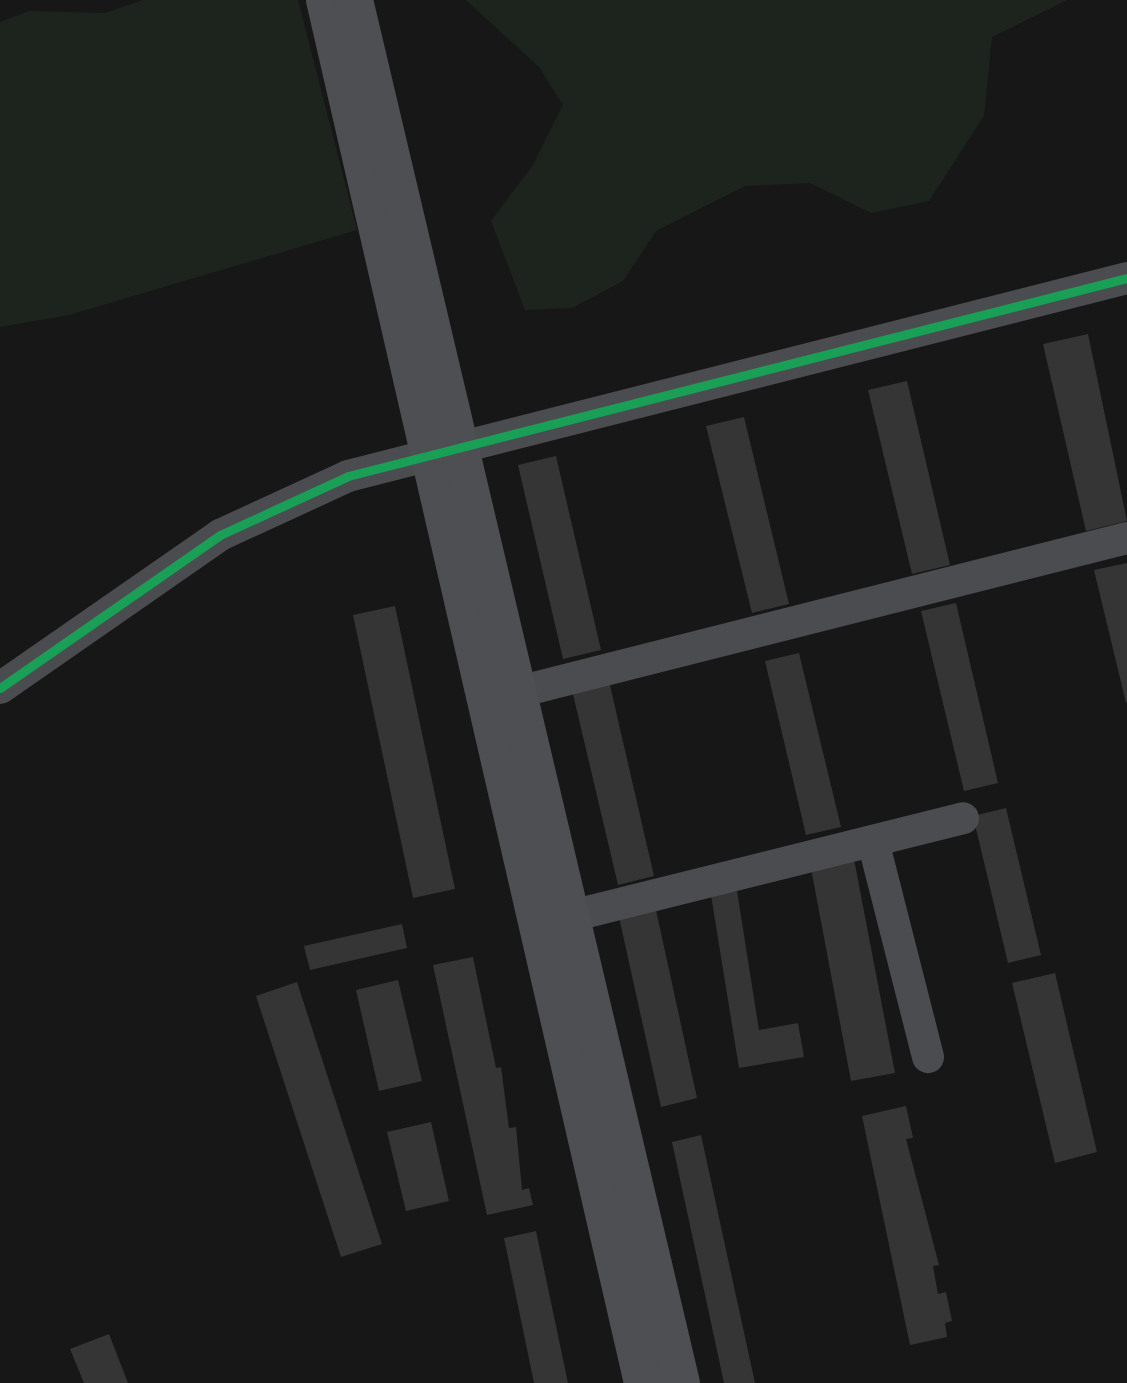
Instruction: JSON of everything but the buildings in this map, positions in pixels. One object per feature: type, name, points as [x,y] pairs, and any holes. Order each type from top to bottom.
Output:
[{"type":"main road","points":[[325,0],[445,447],[518,692],[681,1383]]},
{"type":"main road","points":[[354,0],[445,447],[643,1383]]},
{"type":"street","points":[[0,688],[220,535],[300,495],[445,447],[1127,278]]},
{"type":"street","points":[[518,692],[1127,538]]},
{"type":"street","points":[[571,916],[963,818]]},
{"type":"street","points":[[873,841],[928,1057]]},
{"type":"shaded area","points":[[143,0],[298,0],[357,230],[69,315],[0,327],[0,22],[29,11],[105,13]]},
{"type":"shaded area","points":[[466,0],[1067,0],[992,37],[984,116],[929,201],[871,213],[810,183],[745,186],[656,231],[623,281],[572,308],[525,310],[491,221],[533,165],[563,105],[539,67]]},
{"type":"cycle path","points":[[0,688],[220,535],[348,476],[1127,278]]}]
